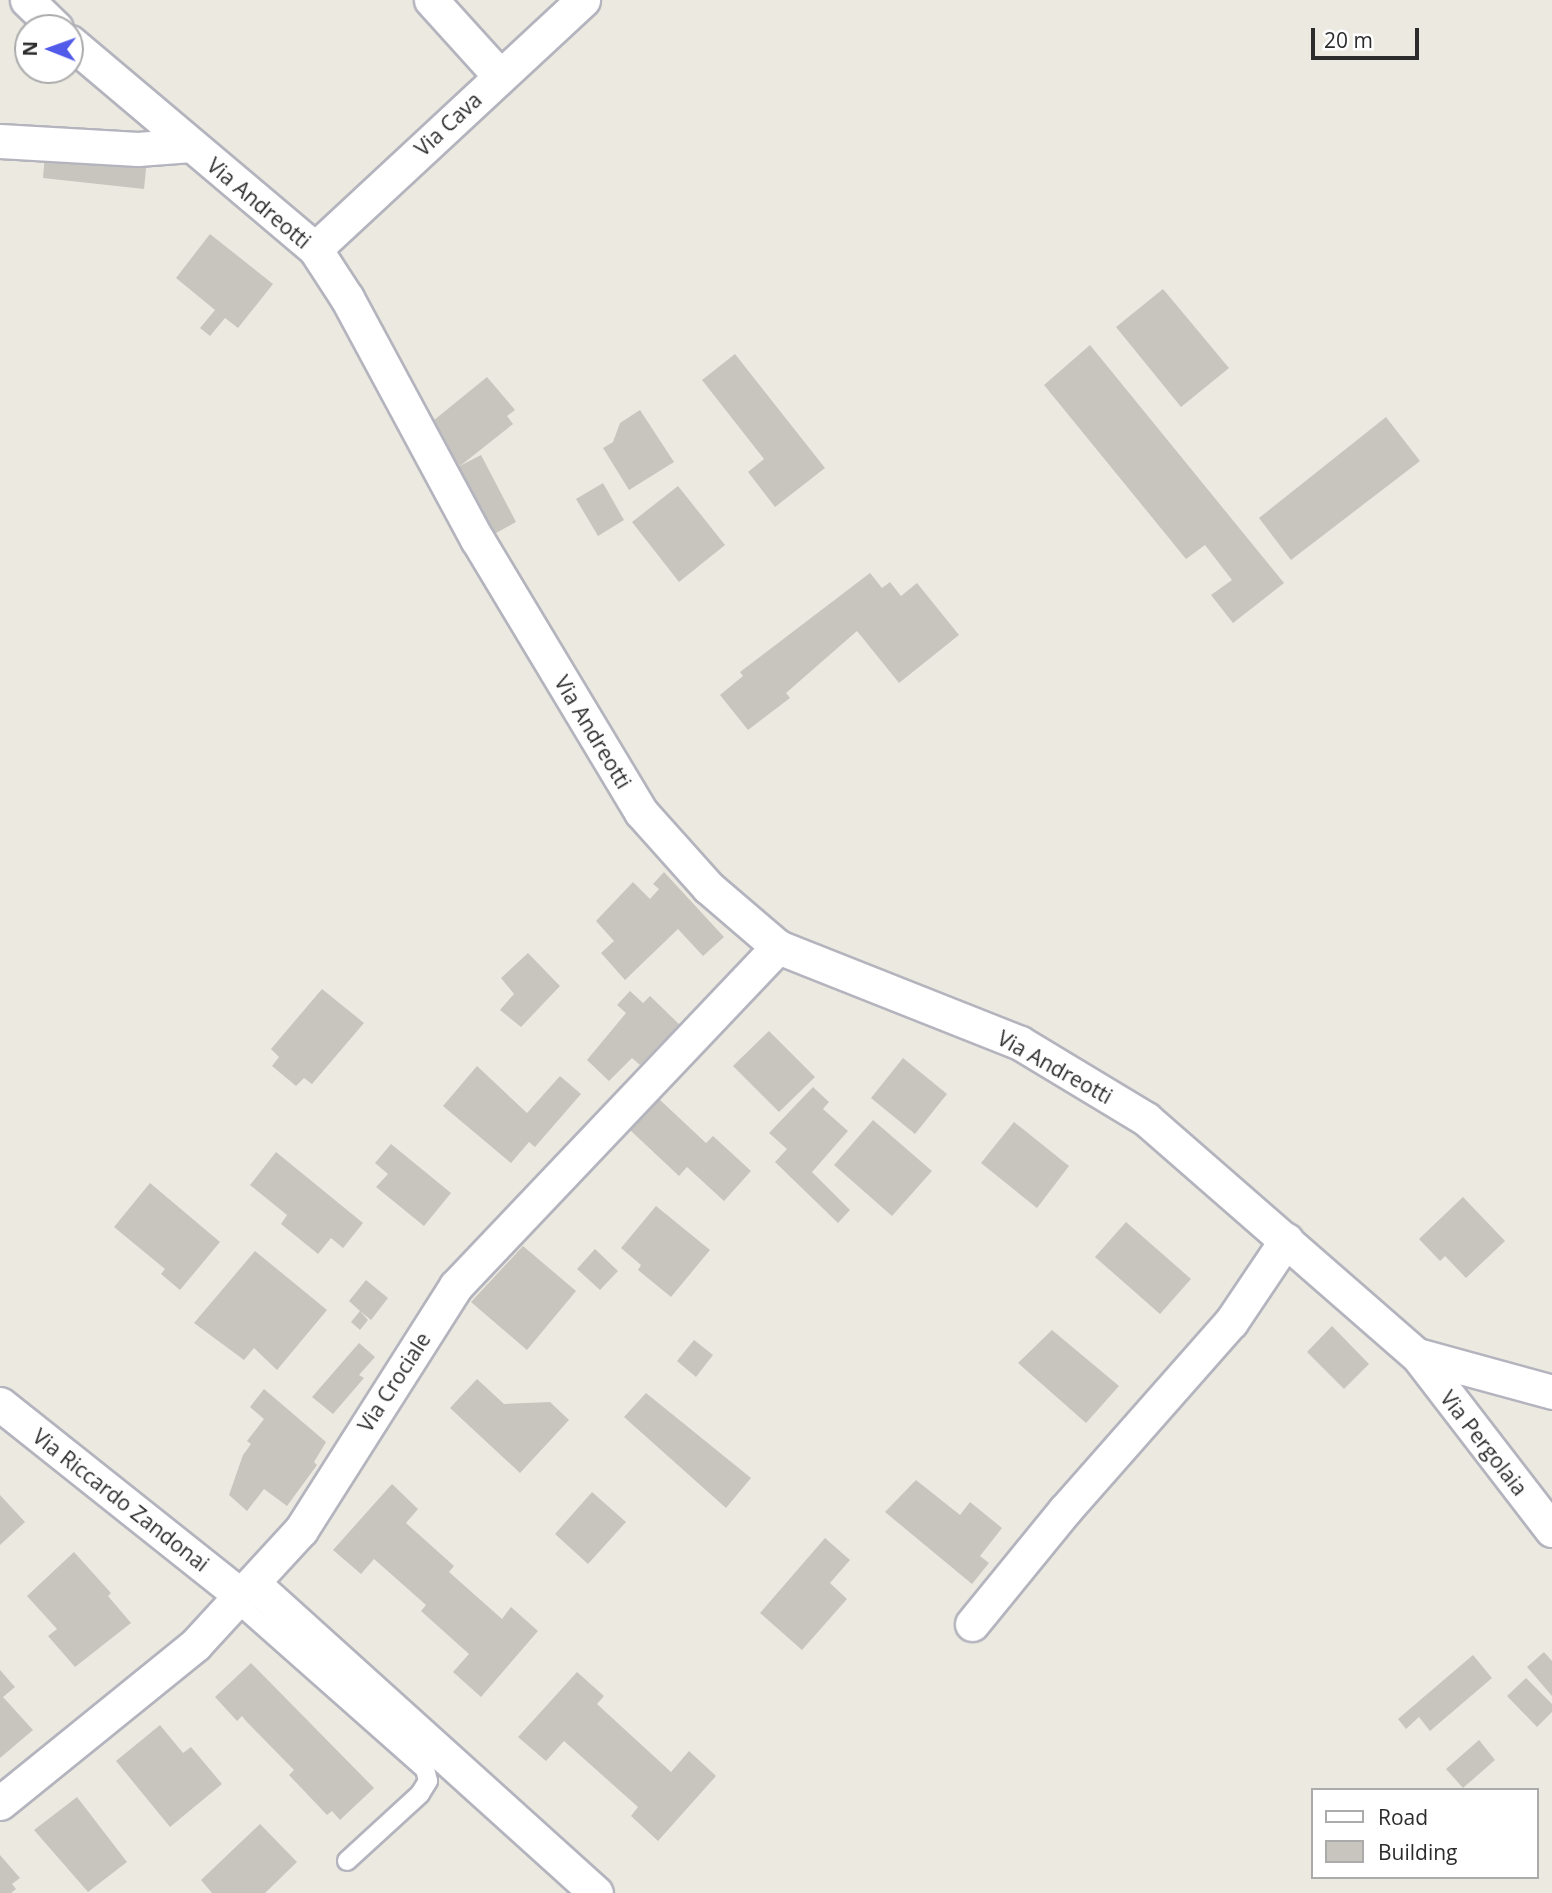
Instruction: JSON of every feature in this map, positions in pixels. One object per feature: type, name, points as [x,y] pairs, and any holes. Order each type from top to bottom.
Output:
[{"type":"street","points":[[27,0],[42,14]]},
{"type":"street","points":[[431,0],[499,75]]},
{"type":"street","name":"Via Cava","points":[[315,249],[499,75],[583,0]]},
{"type":"street","name":"Via Andreotti","points":[[84,54],[315,249],[347,298],[477,539],[641,812],[708,887],[778,947],[1020,1043],[1146,1119],[1417,1356],[1552,1392]]},
{"type":"street","points":[[0,141],[138,149],[191,145]]},
{"type":"street","name":"Via Crociale","points":[[0,1803],[195,1644],[243,1594],[301,1530],[456,1286],[778,947]]},
{"type":"street","points":[[972,1624],[1065,1510],[1231,1322],[1286,1240]]},
{"type":"street","name":"Via Pergolaia","points":[[1417,1356],[1552,1530]]},
{"type":"street","name":"Via Riccardo Zandonai","points":[[0,1405],[243,1594],[596,1893]]},
{"type":"lane","points":[[243,1594],[425,1769],[428,1781],[419,1794],[347,1861]]},
{"type":"building","points":[[45,153],[147,159],[144,189],[43,178]]},
{"type":"building","points":[[210,234],[273,284],[238,328],[225,318],[210,336],[200,328],[215,310],[176,278]]},
{"type":"building","points":[[1163,289],[1229,368],[1181,407],[1116,327]]},
{"type":"building","points":[[1090,345],[1284,583],[1233,623],[1211,595],[1232,580],[1205,545],[1186,559],[1044,385]]},
{"type":"building","points":[[735,354],[825,468],[775,507],[748,472],[764,459],[702,380]]},
{"type":"building","points":[[487,377],[515,410],[507,416],[513,424],[460,466],[428,425]]},
{"type":"building","points":[[640,410],[674,462],[629,490],[603,448],[613,442],[620,423]]},
{"type":"building","points":[[1386,417],[1420,461],[1291,560],[1259,518]]},
{"type":"building","points":[[481,455],[516,522],[489,537],[454,469]]},
{"type":"building","points":[[603,483],[624,520],[598,536],[576,499]]},
{"type":"building","points":[[678,486],[725,545],[679,582],[632,522]]},
{"type":"building","points":[[870,573],[882,588],[890,582],[901,596],[917,583],[959,635],[899,683],[857,631],[786,693],[790,698],[748,730],[720,695],[743,676],[740,672]]},
{"type":"building","points":[[664,872],[724,937],[703,956],[678,929],[625,980],[601,953],[614,941],[596,921],[633,882],[650,899],[659,889],[653,884]]},
{"type":"building","points":[[528,953],[560,986],[521,1027],[500,1010],[514,994],[501,978]]},
{"type":"building","points":[[322,989],[364,1023],[312,1084],[304,1078],[296,1086],[272,1066],[279,1057],[271,1049]]},
{"type":"building","points":[[630,991],[643,1003],[650,996],[680,1025],[640,1065],[632,1058],[609,1081],[587,1060],[626,1013],[617,1005]]},
{"type":"building","points":[[769,1031],[815,1077],[779,1112],[733,1066]]},
{"type":"building","points":[[903,1058],[947,1094],[915,1134],[871,1098]]},
{"type":"building","points":[[477,1066],[527,1113],[560,1076],[581,1094],[535,1147],[529,1142],[511,1163],[443,1106]]},
{"type":"building","points":[[813,1087],[829,1102],[823,1109],[848,1131],[812,1172],[850,1210],[838,1223],[775,1162],[787,1149],[769,1133]]},
{"type":"building","points":[[659,1099],[706,1143],[713,1136],[751,1171],[724,1201],[687,1167],[679,1176],[630,1130]]},
{"type":"building","points":[[873,1120],[932,1171],[892,1216],[834,1165]]},
{"type":"building","points":[[1014,1122],[1069,1166],[1037,1208],[981,1163]]},
{"type":"building","points":[[391,1144],[451,1193],[424,1226],[376,1187],[388,1174],[375,1163]]},
{"type":"building","points":[[276,1152],[363,1223],[343,1248],[331,1238],[318,1254],[281,1224],[287,1215],[250,1185]]},
{"type":"building","points":[[150,1183],[220,1242],[180,1290],[161,1274],[165,1269],[114,1227]]},
{"type":"building","points":[[1463,1197],[1505,1241],[1466,1278],[1445,1256],[1440,1261],[1419,1239]]},
{"type":"building","points":[[656,1206],[710,1250],[671,1297],[638,1270],[641,1265],[621,1248]]},
{"type":"building","points":[[1126,1222],[1191,1279],[1160,1314],[1095,1257]]},
{"type":"building","points":[[523,1246],[576,1291],[527,1350],[471,1302]]},
{"type":"building","points":[[595,1249],[618,1271],[600,1290],[577,1269]]},
{"type":"building","points":[[255,1251],[327,1310],[277,1370],[254,1348],[244,1360],[194,1323]]},
{"type":"building","points":[[366,1280],[388,1298],[371,1320],[349,1301]]},
{"type":"building","points":[[360,1311],[368,1320],[360,1330],[351,1322]]},
{"type":"building","points":[[1332,1326],[1369,1364],[1344,1389],[1307,1352]]},
{"type":"building","points":[[1052,1330],[1119,1386],[1086,1423],[1018,1363]]},
{"type":"building","points":[[694,1340],[713,1355],[696,1377],[677,1361]]},
{"type":"building","points":[[359,1343],[375,1357],[359,1375],[364,1378],[333,1414],[312,1397]]},
{"type":"building","points":[[477,1379],[504,1404],[550,1402],[569,1420],[520,1473],[450,1408]]},
{"type":"building","points":[[264,1389],[326,1442],[314,1462],[317,1465],[287,1506],[264,1489],[247,1511],[229,1495],[243,1455],[251,1444],[247,1441],[264,1419],[250,1407]]},
{"type":"building","points":[[646,1393],[751,1478],[726,1508],[624,1417]]},
{"type":"building","points":[[916,1480],[960,1515],[970,1502],[1002,1528],[980,1556],[989,1563],[972,1584],[885,1512]]},
{"type":"building","points":[[392,1484],[418,1509],[406,1523],[454,1566],[449,1572],[502,1619],[511,1607],[538,1631],[481,1697],[453,1672],[469,1654],[421,1611],[426,1605],[374,1559],[361,1574],[333,1550]]},
{"type":"building","points":[[592,1492],[626,1522],[588,1564],[555,1534]]},
{"type":"building","points":[[0,1495],[25,1522],[0,1545]]},
{"type":"building","points":[[825,1538],[850,1560],[830,1583],[847,1599],[802,1650],[760,1613]]},
{"type":"building","points":[[74,1552],[111,1593],[108,1596],[131,1623],[75,1667],[48,1636],[57,1629],[27,1596]]},
{"type":"building","points":[[1544,1652],[1552,1661],[1552,1696],[1527,1667]]},
{"type":"building","points":[[1473,1655],[1492,1678],[1430,1731],[1419,1717],[1406,1729],[1398,1719]]},
{"type":"building","points":[[251,1663],[374,1788],[340,1820],[332,1811],[327,1815],[289,1775],[294,1770],[242,1716],[237,1721],[215,1697]]},
{"type":"building","points":[[0,1670],[15,1687],[3,1697],[33,1730],[0,1758]]},
{"type":"building","points":[[577,1672],[604,1696],[597,1704],[671,1772],[689,1751],[716,1776],[658,1841],[631,1816],[638,1807],[564,1741],[546,1761],[518,1737]]},
{"type":"building","points":[[1526,1678],[1552,1704],[1552,1712],[1537,1727],[1507,1696]]},
{"type":"building","points":[[160,1725],[183,1753],[191,1747],[222,1784],[170,1827],[116,1761]]},
{"type":"building","points":[[1479,1740],[1495,1760],[1463,1788],[1446,1769]]},
{"type":"building","points":[[77,1797],[127,1862],[88,1892],[34,1830]]},
{"type":"building","points":[[260,1824],[297,1862],[265,1893],[212,1893],[201,1880]]},
{"type":"building","points":[[0,1855],[20,1878],[12,1884],[16,1889],[11,1893],[0,1893]]}]
